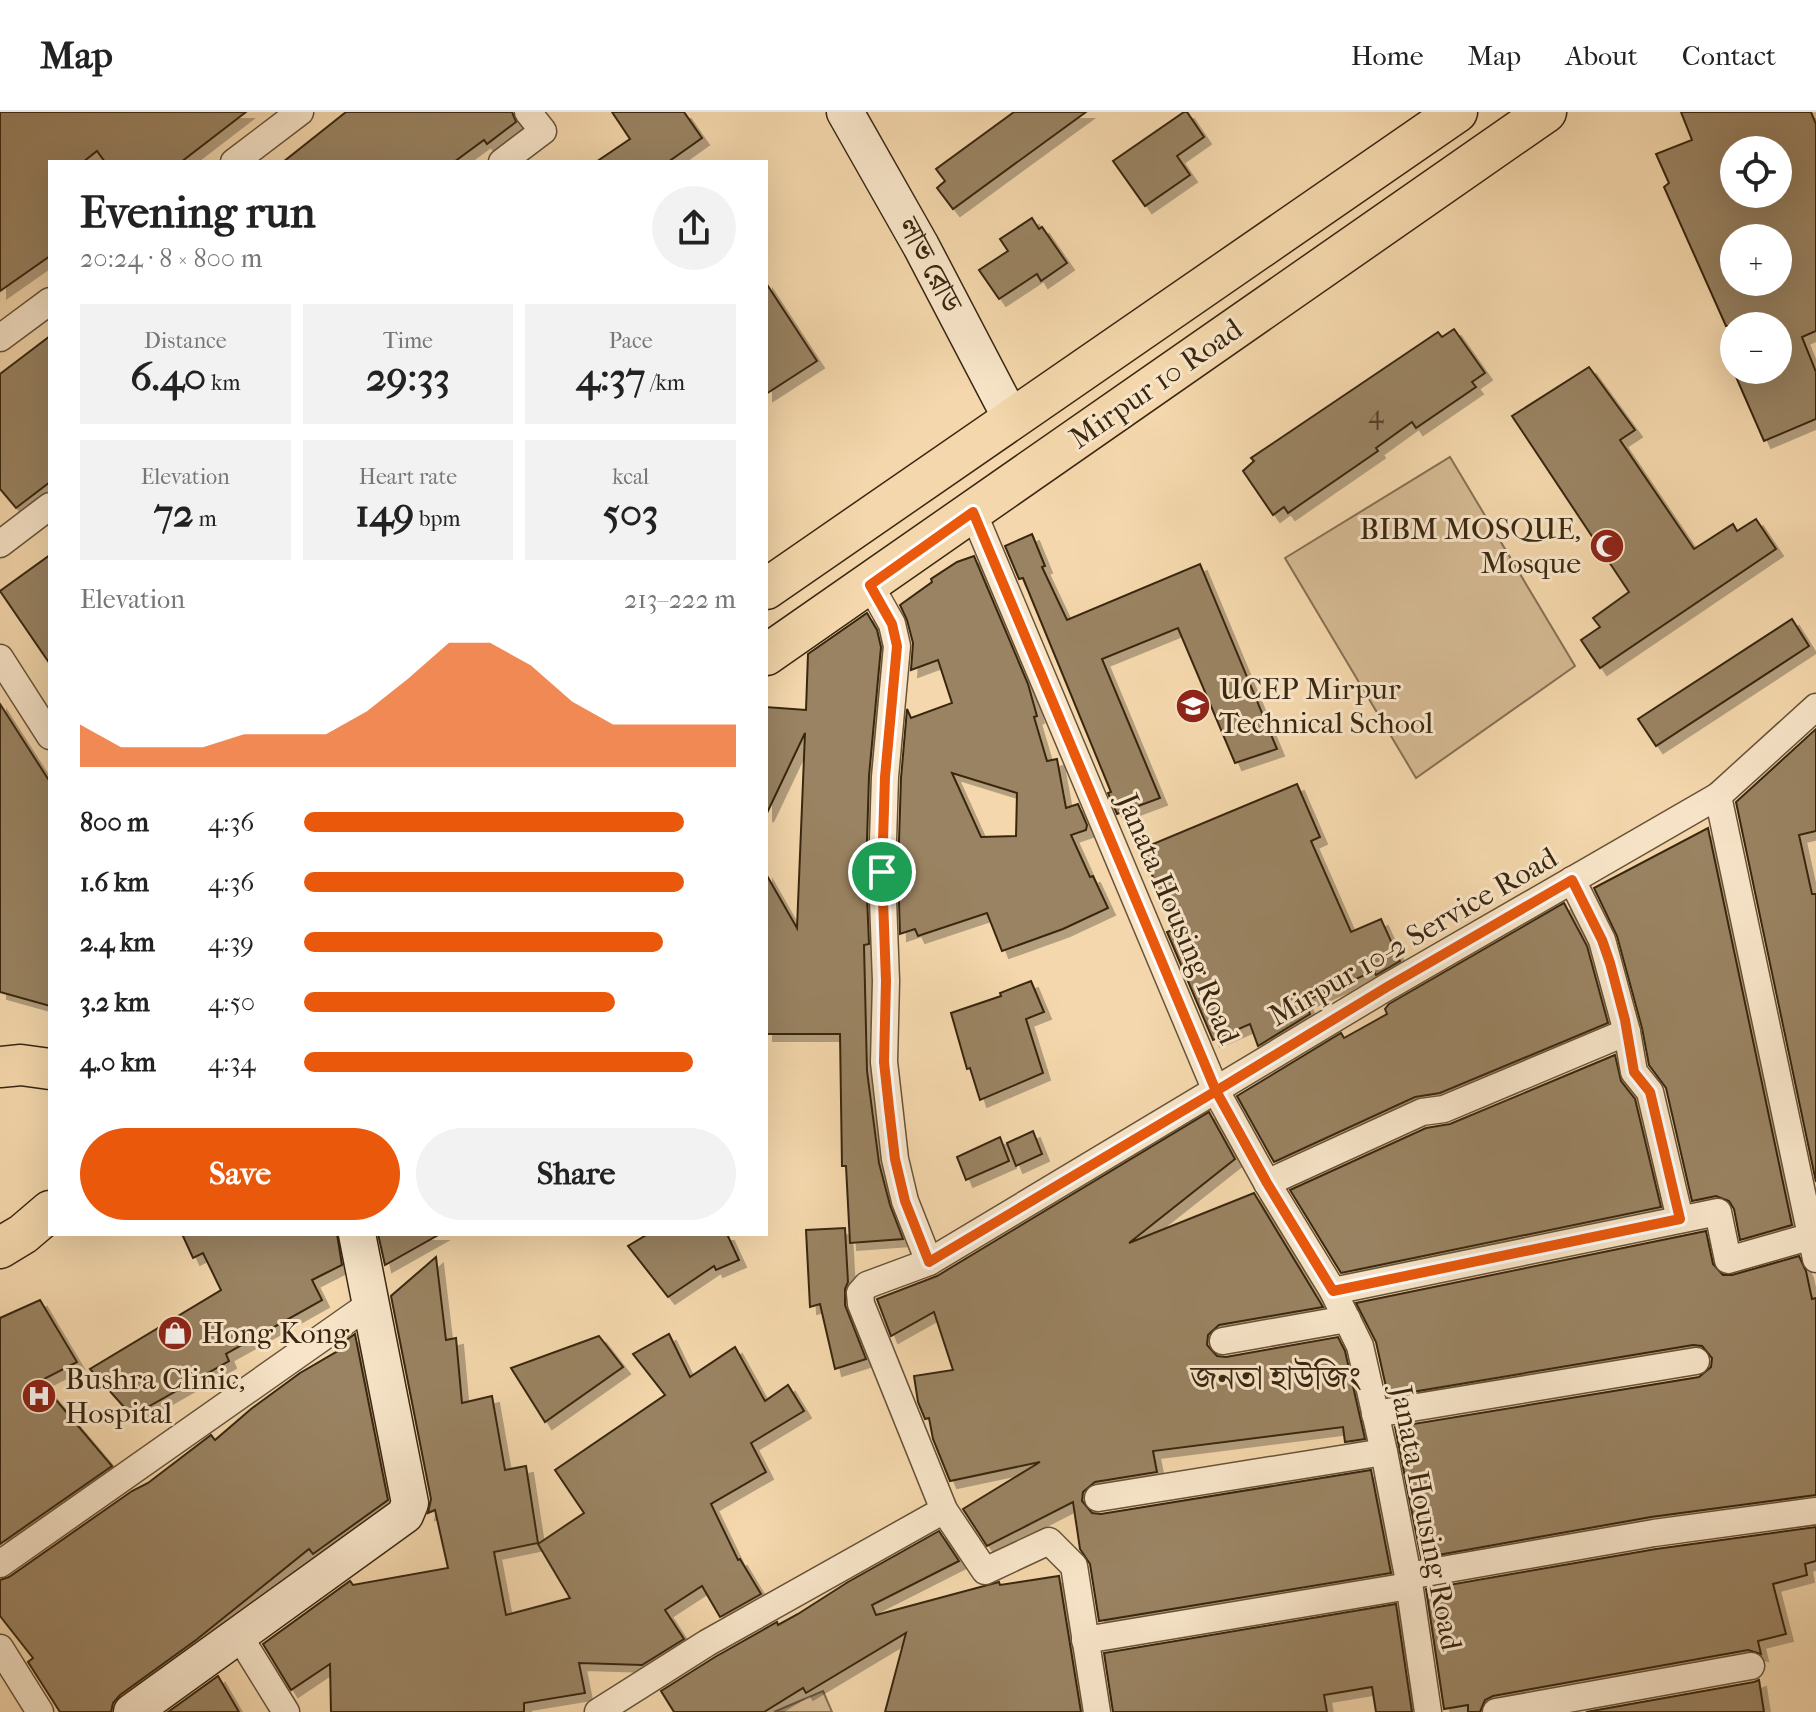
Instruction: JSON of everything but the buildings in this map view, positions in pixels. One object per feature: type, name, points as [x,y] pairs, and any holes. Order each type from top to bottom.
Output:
[{"type":"main road","name":"Mirpur 10 Road","points":[[768,588],[1457,112]]},
{"type":"main road","name":"Mirpur 10 Road","points":[[768,654],[1546,112]]},
{"type":"main road","points":[[1412,143],[1442,185]]},
{"type":"main road","points":[[0,1067],[48,1066]]},
{"type":"main road","points":[[0,1248],[48,1213]]},
{"type":"street","points":[[237,160],[300,112]]},
{"type":"street","name":"লাভ রোড","points":[[845,112],[921,246],[1012,420]]},
{"type":"street","points":[[504,160],[535,122]]},
{"type":"street","points":[[0,338],[48,302]]},
{"type":"street","points":[[0,544],[48,508]]},
{"type":"street","name":"Janata Housing Road","points":[[973,512],[1216,1091],[1267,1183],[1333,1291],[1360,1346],[1408,1581],[1428,1712]]},
{"type":"street","points":[[870,585],[892,624],[897,646],[885,777],[882,872],[886,981],[884,1062],[895,1159],[905,1201],[929,1262]]},
{"type":"street","points":[[0,658],[48,733]]},
{"type":"street","name":"Mirpur 10-2 Service Road","points":[[944,1510],[861,1304],[860,1293],[867,1285],[929,1262],[1387,987],[1718,796],[1816,707]]},
{"type":"street","points":[[1333,1291],[1718,1212],[1728,1260],[1814,1244],[1718,796]]},
{"type":"street","points":[[1572,880],[1602,940],[1627,1032],[1634,1072],[1650,1092],[1680,1219]]},
{"type":"street","points":[[1267,1183],[1422,1112],[1444,1109],[1627,1032]]},
{"type":"street","points":[[132,1712],[405,1515],[410,1503],[357,1236]]},
{"type":"street","points":[[0,1564],[370,1304]]},
{"type":"street","points":[[1223,1341],[1347,1319]]},
{"type":"street","points":[[1375,1414],[1696,1361]]},
{"type":"street","points":[[1098,1498],[1384,1452]]},
{"type":"street","points":[[598,1712],[707,1643],[944,1510],[985,1571],[1049,1541],[1074,1566],[1097,1712]]},
{"type":"street","points":[[1085,1640],[1654,1533],[1816,1511]]},
{"type":"street","points":[[239,1636],[286,1712]]},
{"type":"street","points":[[0,1648],[40,1712]]},
{"type":"street","points":[[1496,1712],[1751,1666]]},
{"type":"shaded area","points":[[1450,457],[1575,666],[1416,778],[1285,558]]},
{"type":"shaded area","points":[[823,1691],[832,1712],[774,1712]]},
{"type":"place","name":"BIBM MOSQUE, Mosque","points":[[1607,546]]},
{"type":"place","name":"UCEP Mirpur Technical School","points":[[1193,706]]},
{"type":"place","name":"Hong Kong","points":[[175,1333]]},
{"type":"place","name":"Bushra Clinic, Hospital","points":[[39,1396]]},
{"type":"district","name":"জনতা হাউজিং","points":[[1276,1378]]},
{"type":"route","points":[[882,872],[885,777],[897,646],[892,624],[870,585],[973,512],[1216,1091],[1572,880],[1610,963],[1634,1072],[1650,1092],[1680,1219],[1333,1291],[1267,1183],[1216,1091],[929,1262],[905,1201],[895,1159],[884,1062],[886,981],[882,872]]}]
